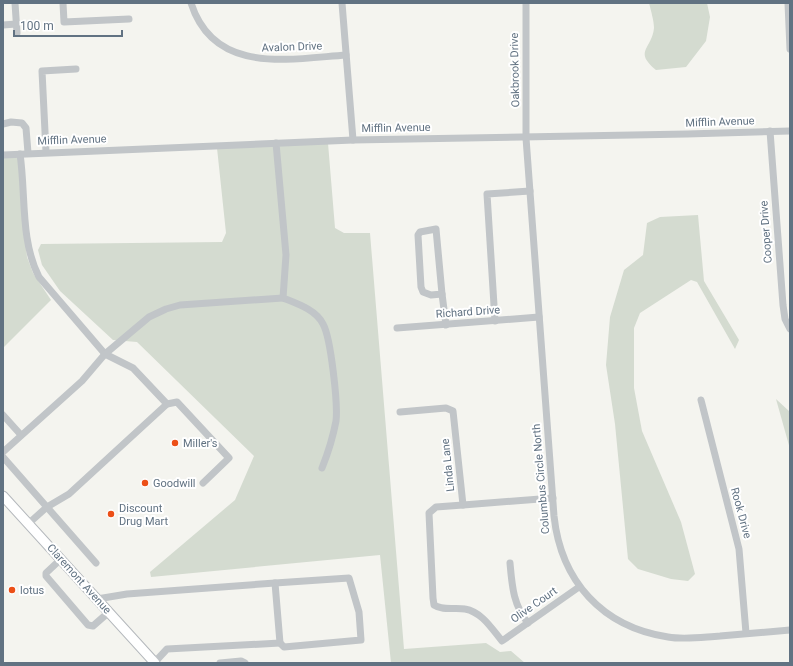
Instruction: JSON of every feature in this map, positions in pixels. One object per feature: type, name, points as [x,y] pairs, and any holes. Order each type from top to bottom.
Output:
[{"type":"main road","name":"Claremont Avenue","points":[[3,496],[155,663]]},
{"type":"street","points":[[15,3],[17,33]]},
{"type":"street","points":[[63,3],[64,22],[129,19]]},
{"type":"street","name":"Avalon Drive","points":[[191,3],[197,18],[208,33],[225,47],[244,55],[256,59],[274,60],[346,55]]},
{"type":"street","points":[[342,3],[352,140]]},
{"type":"street","name":"Oakbrook Drive","points":[[526,3],[526,138]]},
{"type":"street","points":[[788,3],[790,49]]},
{"type":"street","points":[[3,25],[16,24]]},
{"type":"street","points":[[46,152],[42,72],[76,68]]},
{"type":"street","points":[[3,124],[11,122],[22,123],[26,128],[24,153],[28,245],[33,266],[47,288],[105,354],[133,368],[167,404]]},
{"type":"street","name":"Mifflin Avenue","points":[[3,154],[352,140],[526,138],[790,131]]},
{"type":"street","name":"Cooper Drive","points":[[770,132],[783,305],[785,319],[790,329]]},
{"type":"street","name":"Columbus Circle North","points":[[526,138],[553,498],[558,546],[570,573],[579,587],[611,615],[643,631],[678,638],[790,630]]},
{"type":"street","points":[[276,143],[286,255],[283,298]]},
{"type":"street","points":[[495,321],[487,194],[530,191]]},
{"type":"street","points":[[442,294],[431,295],[423,292],[418,240],[418,234],[420,232],[436,229],[446,325]]},
{"type":"street","points":[[3,452],[82,381],[105,354],[149,316],[180,305],[283,298],[307,308],[323,323],[330,342],[336,420],[328,453],[322,468]]},
{"type":"street","name":"Richard Drive","points":[[397,328],[539,317]]},
{"type":"street","name":"Rook Drive","points":[[701,400],[739,549],[746,634]]},
{"type":"street","points":[[28,524],[47,507],[69,494],[167,404],[177,402],[229,458],[202,483]]},
{"type":"street","name":"Linda Lane","points":[[400,412],[446,408],[453,411],[463,505],[553,498]]},
{"type":"street","points":[[3,415],[21,435]]},
{"type":"street","points":[[3,457],[96,563]]},
{"type":"street","name":"Olive Court","points":[[463,505],[436,507],[428,513],[434,605],[438,608],[464,609],[476,613],[502,641],[579,587]]},
{"type":"street","points":[[61,559],[46,573],[46,576],[88,625],[93,626],[109,612]]},
{"type":"street","points":[[510,562],[516,605],[528,623]]},
{"type":"street","points":[[97,599],[127,594],[275,583],[349,578],[359,612],[360,640],[284,647],[280,643],[275,583]]},
{"type":"street","points":[[155,663],[167,649],[280,643]]},
{"type":"street","points":[[220,663],[241,661],[245,663]]},
{"type":"shaded area","points":[[649,3],[707,3],[710,17],[706,41],[686,67],[656,70],[649,64],[645,54],[653,35],[654,28]]},
{"type":"shaded area","points":[[328,143],[335,228],[344,233],[370,233],[404,649],[486,643],[500,652],[511,651],[525,663],[391,663],[380,555],[151,577],[150,572],[235,500],[254,456],[137,342],[113,340],[60,291],[42,265],[38,250],[41,244],[222,242],[226,233],[217,148]]},
{"type":"shaded area","points":[[14,155],[18,159],[27,257],[33,273],[51,300],[3,348],[3,156]]},
{"type":"shaded area","points":[[698,215],[704,281],[739,340],[735,349],[697,282],[691,280],[640,313],[634,328],[634,388],[642,431],[681,522],[695,574],[688,581],[671,579],[638,569],[628,559],[615,424],[606,365],[610,317],[624,270],[643,255],[647,223],[660,217]]},
{"type":"shaded area","points":[[776,399],[790,412],[790,449]]},
{"type":"place","name":"Miller's","points":[[175,443]]},
{"type":"place","name":"Goodwill","points":[[145,483]]},
{"type":"place","name":"Discount Drug Mart","points":[[111,514]]},
{"type":"place","name":"lotus","points":[[12,590]]}]
